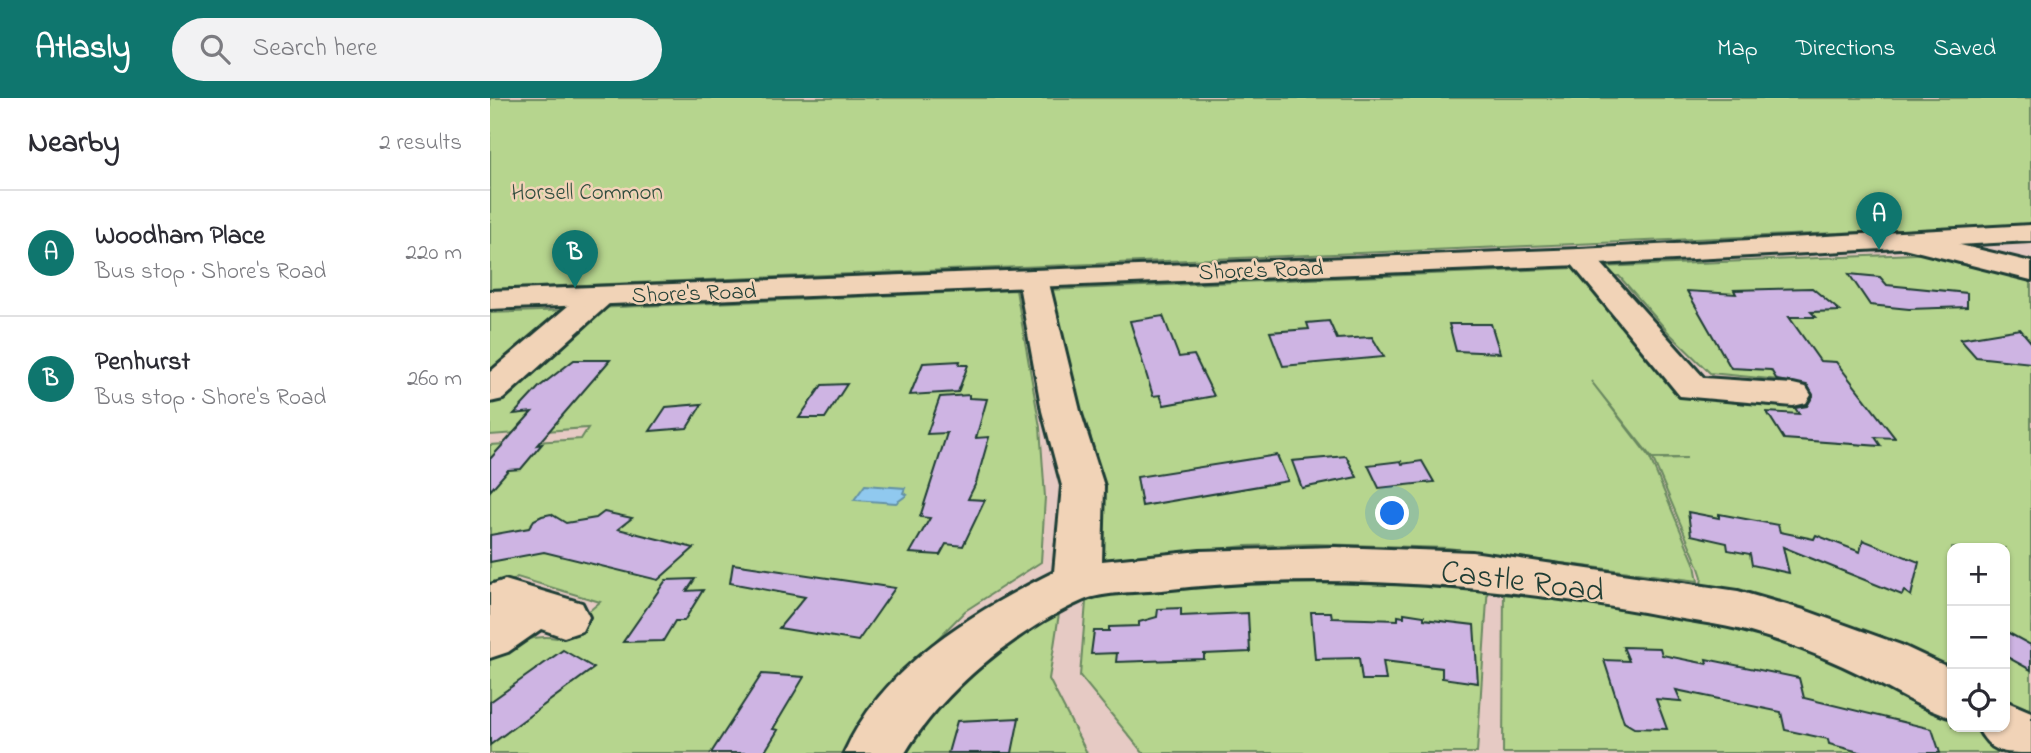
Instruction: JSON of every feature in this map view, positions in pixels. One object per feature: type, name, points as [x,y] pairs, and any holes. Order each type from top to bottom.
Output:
[{"type":"street","name":"Shore's Road","points":[[490,300],[1580,257],[2031,233]]},
{"type":"street","points":[[1906,240],[2031,271]]},
{"type":"street","points":[[1580,257],[1693,388],[1793,395]]},
{"type":"street","points":[[1033,279],[1061,411],[1083,486],[1077,582]]},
{"type":"street","points":[[490,390],[599,296]]},
{"type":"street","name":"Castle Road","points":[[873,753],[901,709],[962,651],[1023,610],[1077,582],[1200,568],[1335,564],[1472,569],[1738,610],[1835,640],[1947,693]]},
{"type":"street","points":[[2010,729],[2031,742]]},
{"type":"green space","name":"Horsell Common","points":[[490,98],[2031,98],[2031,225],[490,289]]},
{"type":"green space","points":[[1939,253],[2031,274],[2031,722],[2010,710],[2010,543],[1947,543],[1947,672],[1893,644],[1830,620],[1701,584],[1698,565],[1653,459],[1687,458],[1652,458],[1591,381],[1650,458],[1695,565],[1698,581],[1448,548],[1315,544],[1245,546],[1100,562],[1103,503],[1090,434],[1065,373],[1048,290]],"holes":[[[1619,276],[1669,333],[1710,373],[1790,381],[1808,405],[1690,395],[1589,277]]]},
{"type":"green space","points":[[1016,290],[1040,427],[1045,497],[1041,562],[965,611],[895,682],[843,753],[490,753],[490,658],[530,639],[557,638],[600,602],[517,577],[490,598],[490,445],[581,439],[588,428],[490,435],[490,404],[595,308]]},
{"type":"green space","points":[[567,310],[490,376],[490,313]]},
{"type":"green space","points":[[1301,577],[1488,585],[1477,753],[1143,753],[1080,676],[1086,602],[1103,592]]},
{"type":"green space","points":[[1504,579],[1676,606],[1875,670],[1947,710],[1947,732],[1987,732],[2025,753],[1503,753]]},
{"type":"green space","points":[[1060,607],[1049,679],[1087,753],[884,753],[909,712]]},
{"type":"water","points":[[865,485],[905,488],[903,493],[907,495],[896,503],[854,500]]},
{"type":"building","points":[[1849,274],[1880,277],[1887,285],[1967,293],[1967,307],[1909,309],[1870,305]]},
{"type":"building","points":[[1812,288],[1840,311],[1811,312],[1816,317],[1789,317],[1820,361],[1836,362],[1895,438],[1875,437],[1881,446],[1784,439],[1767,412],[1799,414],[1795,408],[1807,406],[1813,396],[1808,386],[1777,380],[1771,370],[1731,368],[1687,291],[1736,294],[1734,290]]},
{"type":"building","points":[[1163,316],[1179,357],[1194,355],[1214,396],[1164,405],[1160,395],[1153,396],[1130,321]]},
{"type":"building","points":[[1329,321],[1337,339],[1372,337],[1384,357],[1283,366],[1270,332],[1309,329],[1307,323]]},
{"type":"building","points":[[1449,324],[1491,324],[1500,353],[1456,351]]},
{"type":"building","points":[[2020,329],[2031,342],[2031,363],[1976,357],[1960,339]]},
{"type":"building","points":[[574,360],[610,360],[537,445],[542,444],[521,469],[508,470],[490,491],[490,459],[532,412],[514,414],[539,387]]},
{"type":"building","points":[[960,361],[959,365],[968,365],[958,392],[910,395],[923,363]]},
{"type":"building","points":[[847,384],[825,418],[799,418],[822,385]]},
{"type":"building","points":[[969,395],[969,398],[987,399],[976,438],[989,437],[976,483],[968,499],[985,500],[963,546],[946,544],[940,555],[910,553],[930,518],[920,517],[947,433],[927,434],[940,397]]},
{"type":"building","points":[[702,404],[687,428],[650,431],[666,407]]},
{"type":"building","points":[[1277,455],[1288,481],[1142,506],[1137,477]]},
{"type":"building","points":[[1346,456],[1357,477],[1302,488],[1292,461]]},
{"type":"building","points":[[1401,461],[1402,464],[1422,461],[1434,482],[1379,488],[1368,465]]},
{"type":"building","points":[[604,512],[632,518],[618,529],[694,548],[658,580],[544,552],[490,562],[490,535],[529,528],[534,520],[551,514],[566,523],[596,518]]},
{"type":"building","points":[[1688,512],[1719,518],[1719,514],[1778,525],[1780,532],[1814,539],[1816,535],[1860,552],[1863,540],[1919,562],[1911,596],[1904,591],[1902,595],[1783,547],[1789,573],[1752,565],[1750,554],[1728,550],[1727,543],[1691,535]]},
{"type":"building","points":[[733,564],[895,588],[858,641],[779,628],[805,597],[730,583]]},
{"type":"building","points":[[695,579],[687,591],[703,590],[684,621],[675,621],[663,641],[623,642],[666,580]]},
{"type":"building","points":[[1181,608],[1181,616],[1248,613],[1250,652],[1204,654],[1204,659],[1116,662],[1117,653],[1091,654],[1094,631],[1109,631],[1109,627],[1139,626],[1139,622],[1157,617],[1158,609]]},
{"type":"building","points":[[1311,612],[1331,612],[1332,618],[1398,620],[1398,616],[1404,617],[1404,613],[1424,616],[1424,619],[1474,625],[1478,683],[1442,678],[1442,668],[1383,661],[1386,680],[1362,680],[1359,658],[1315,659]]},
{"type":"building","points":[[2010,634],[2031,645],[2031,670],[2010,659]]},
{"type":"building","points":[[1623,647],[1660,648],[1662,655],[1707,664],[1706,659],[1799,678],[1804,698],[1932,729],[1940,753],[1863,753],[1829,744],[1828,739],[1785,730],[1781,712],[1676,690],[1681,701],[1656,699],[1667,729],[1634,728],[1624,722],[1604,660],[1629,661]]},
{"type":"building","points":[[563,650],[594,668],[490,745],[490,702]]},
{"type":"building","points":[[762,674],[804,677],[773,729],[778,730],[764,753],[711,753]]},
{"type":"building","points":[[1019,718],[1012,753],[948,753],[957,721]]},
{"type":"place","name":"Woodham Place","points":[[1879,250]]},
{"type":"place","name":"Penhurst","points":[[575,288]]}]
